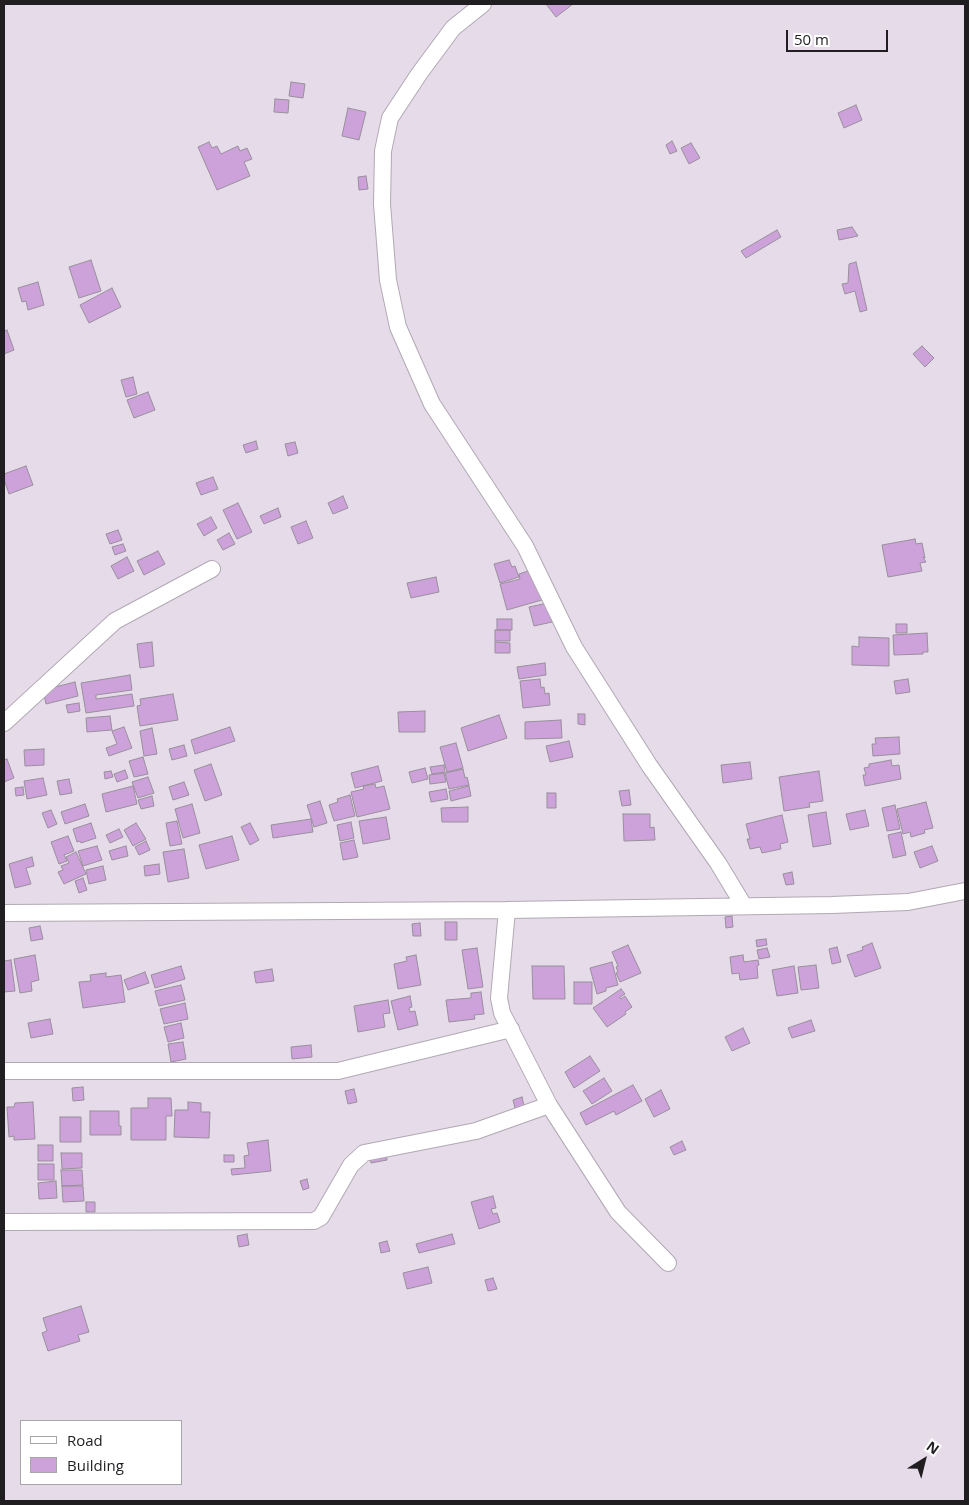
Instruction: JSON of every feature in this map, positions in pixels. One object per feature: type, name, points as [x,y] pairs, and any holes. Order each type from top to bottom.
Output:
[{"type":"street","points":[[483,4],[453,28],[390,118],[383,151],[382,204],[388,280],[398,327],[432,404],[525,546],[574,647],[648,765],[718,863],[744,906]]},
{"type":"street","points":[[4,723],[115,621],[212,569]]},
{"type":"street","points":[[4,913],[506,910],[744,906],[908,902],[965,891]]},
{"type":"street","points":[[506,910],[499,998],[502,1013],[549,1105],[598,1178],[618,1212],[668,1264]]},
{"type":"street","points":[[4,1071],[338,1071],[511,1029]]},
{"type":"street","points":[[4,1222],[314,1221],[321,1217],[351,1165],[364,1153],[476,1131],[549,1105]]},
{"type":"building","points":[[546,4],[573,4],[556,17]]},
{"type":"building","points":[[291,82],[305,84],[303,98],[289,96]]},
{"type":"building","points":[[275,99],[289,100],[288,113],[274,112]]},
{"type":"building","points":[[856,105],[862,120],[844,128],[838,113]]},
{"type":"building","points":[[348,108],[366,112],[359,140],[342,136]]},
{"type":"building","points":[[672,141],[677,151],[670,154],[666,145]]},
{"type":"building","points":[[209,142],[212,148],[217,146],[221,154],[238,146],[240,151],[247,148],[252,159],[244,162],[250,176],[217,190],[198,147]]},
{"type":"building","points":[[691,143],[700,158],[689,164],[681,148]]},
{"type":"building","points":[[366,176],[368,189],[359,190],[358,177]]},
{"type":"building","points":[[852,227],[858,236],[839,240],[837,230]]},
{"type":"building","points":[[777,230],[781,237],[746,258],[741,251]]},
{"type":"building","points":[[91,260],[101,291],[79,298],[69,267]]},
{"type":"building","points":[[856,262],[867,310],[860,312],[855,291],[845,294],[842,284],[848,283],[849,264]]},
{"type":"building","points":[[38,282],[44,305],[28,310],[26,301],[22,302],[18,288]]},
{"type":"building","points":[[112,288],[121,307],[89,323],[80,305]]},
{"type":"building","points":[[7,330],[14,350],[4,354],[4,331]]},
{"type":"building","points":[[922,346],[934,358],[925,367],[913,354]]},
{"type":"building","points":[[133,377],[137,394],[126,397],[121,380]]},
{"type":"building","points":[[148,392],[155,410],[134,418],[127,400]]},
{"type":"building","points":[[256,441],[258,449],[246,453],[243,445]]},
{"type":"building","points":[[295,442],[298,453],[288,456],[285,444]]},
{"type":"building","points":[[26,466],[33,485],[9,494],[4,474]]},
{"type":"building","points":[[213,477],[218,489],[201,495],[196,483]]},
{"type":"building","points":[[343,496],[348,508],[333,514],[328,503]]},
{"type":"building","points":[[238,503],[252,532],[237,539],[223,510]]},
{"type":"building","points":[[278,508],[281,517],[264,524],[260,516]]},
{"type":"building","points":[[211,517],[217,528],[204,536],[197,524]]},
{"type":"building","points":[[306,521],[313,538],[298,544],[291,527]]},
{"type":"building","points":[[118,530],[122,540],[110,544],[106,534]]},
{"type":"building","points":[[229,533],[235,544],[223,550],[217,540]]},
{"type":"building","points":[[915,539],[916,544],[922,543],[925,558],[923,557],[926,562],[920,563],[922,571],[888,577],[882,545]]},
{"type":"building","points":[[123,544],[126,551],[115,555],[112,547]]},
{"type":"building","points":[[158,551],[165,564],[144,575],[137,561]]},
{"type":"building","points":[[127,557],[134,571],[118,579],[111,566]]},
{"type":"building","points":[[509,560],[512,567],[515,566],[519,577],[500,583],[494,564]]},
{"type":"building","points":[[531,570],[542,600],[507,610],[500,584],[520,579],[519,574]]},
{"type":"building","points":[[436,577],[439,592],[411,598],[407,583]]},
{"type":"building","points":[[548,603],[552,622],[534,626],[529,607]]},
{"type":"building","points":[[497,619],[512,619],[512,630],[497,630]]},
{"type":"building","points":[[896,624],[907,624],[907,633],[896,633]]},
{"type":"building","points":[[495,630],[510,630],[510,641],[495,641]]},
{"type":"building","points":[[927,633],[928,652],[923,652],[923,654],[894,655],[893,635]]},
{"type":"building","points":[[859,637],[889,638],[889,666],[852,665],[852,646],[859,647]]},
{"type":"building","points":[[152,642],[154,666],[140,668],[137,644]]},
{"type":"building","points":[[495,642],[510,643],[510,653],[495,653]]},
{"type":"building","points":[[545,663],[546,675],[519,679],[517,667]]},
{"type":"building","points":[[130,675],[132,690],[96,695],[96,699],[132,694],[134,706],[86,713],[81,683]]},
{"type":"building","points":[[540,679],[541,688],[544,687],[545,694],[549,693],[550,705],[523,708],[520,681]]},
{"type":"building","points":[[908,679],[910,692],[896,694],[894,681]]},
{"type":"building","points":[[75,682],[78,696],[46,704],[43,690]]},
{"type":"building","points":[[173,694],[178,720],[140,726],[137,706],[141,705],[140,699]]},
{"type":"building","points":[[79,703],[80,711],[68,713],[66,705]]},
{"type":"building","points":[[425,711],[425,732],[399,732],[398,712]]},
{"type":"building","points":[[578,714],[585,714],[585,725],[578,724]]},
{"type":"building","points":[[499,715],[507,738],[468,751],[461,728]]},
{"type":"building","points":[[110,716],[112,730],[87,732],[86,718]]},
{"type":"building","points":[[561,720],[562,738],[525,739],[525,722]]},
{"type":"building","points":[[124,727],[132,748],[109,756],[106,748],[117,744],[112,731]]},
{"type":"building","points":[[230,727],[235,741],[195,754],[191,740]]},
{"type":"building","points":[[152,728],[157,754],[144,756],[140,731]]},
{"type":"building","points":[[899,737],[900,754],[873,756],[872,744],[876,744],[875,738]]},
{"type":"building","points":[[569,741],[573,757],[550,762],[546,746]]},
{"type":"building","points":[[456,743],[463,768],[447,772],[440,747]]},
{"type":"building","points":[[184,745],[187,756],[172,760],[169,749]]},
{"type":"building","points":[[44,749],[44,765],[25,766],[24,750]]},
{"type":"building","points":[[143,757],[148,774],[134,777],[129,761]]},
{"type":"building","points":[[7,759],[14,778],[4,782],[4,760]]},
{"type":"building","points":[[891,760],[892,766],[899,765],[901,779],[865,786],[863,775],[866,775],[864,768],[869,767],[869,764]]},
{"type":"building","points":[[750,762],[752,779],[723,783],[721,765]]},
{"type":"building","points":[[211,764],[222,795],[205,801],[194,770]]},
{"type":"building","points":[[444,765],[445,772],[432,774],[430,767]]},
{"type":"building","points":[[378,766],[382,781],[355,788],[351,773]]},
{"type":"building","points":[[425,768],[428,779],[412,783],[409,772]]},
{"type":"building","points":[[463,769],[469,785],[449,789],[445,773]]},
{"type":"building","points":[[125,770],[128,778],[117,782],[114,774]]},
{"type":"building","points":[[111,771],[113,777],[105,779],[104,772]]},
{"type":"building","points":[[819,771],[823,801],[809,803],[810,807],[784,811],[779,777]]},
{"type":"building","points":[[444,773],[446,782],[430,784],[429,775]]},
{"type":"building","points":[[148,777],[154,793],[138,798],[132,782]]},
{"type":"building","points":[[43,778],[47,795],[27,799],[24,781]]},
{"type":"building","points":[[69,779],[72,793],[60,795],[57,781]]},
{"type":"building","points":[[184,782],[189,795],[173,800],[169,787]]},
{"type":"building","points":[[375,784],[376,788],[384,786],[390,809],[357,817],[351,792],[364,789],[363,786]]},
{"type":"building","points":[[133,786],[137,804],[106,812],[102,794]]},
{"type":"building","points":[[469,786],[471,796],[451,801],[449,791]]},
{"type":"building","points":[[23,787],[24,795],[16,796],[15,788]]},
{"type":"building","points":[[446,789],[448,799],[431,802],[429,792]]},
{"type":"building","points":[[629,790],[631,805],[622,806],[619,791]]},
{"type":"building","points":[[547,793],[556,793],[556,808],[547,808]]},
{"type":"building","points":[[350,795],[355,816],[334,821],[329,805],[338,802],[337,799]]},
{"type":"building","points":[[152,796],[154,806],[141,809],[138,800]]},
{"type":"building","points":[[320,801],[327,823],[314,827],[307,805]]},
{"type":"building","points":[[926,802],[933,828],[924,830],[925,833],[911,837],[910,832],[903,834],[897,809]]},
{"type":"building","points":[[85,804],[89,816],[65,824],[61,812]]},
{"type":"building","points":[[192,804],[200,833],[183,838],[175,809]]},
{"type":"building","points":[[895,805],[900,829],[887,831],[882,808]]},
{"type":"building","points":[[468,807],[468,822],[442,822],[441,808]]},
{"type":"building","points":[[51,810],[57,824],[48,828],[42,813]]},
{"type":"building","points":[[865,810],[869,826],[850,830],[846,814]]},
{"type":"building","points":[[826,812],[831,844],[813,847],[808,815]]},
{"type":"building","points":[[623,814],[650,814],[650,828],[654,827],[655,840],[624,841]]},
{"type":"building","points":[[782,815],[788,842],[780,844],[781,849],[762,853],[760,847],[750,849],[747,839],[750,839],[746,824]]},
{"type":"building","points":[[386,817],[390,839],[363,844],[359,821]]},
{"type":"building","points":[[311,819],[313,832],[273,838],[271,825]]},
{"type":"building","points":[[177,821],[182,844],[170,846],[166,823]]},
{"type":"building","points":[[351,822],[354,838],[340,841],[337,825]]},
{"type":"building","points":[[91,823],[96,838],[81,843],[80,841],[77,842],[73,829]]},
{"type":"building","points":[[136,823],[146,839],[133,846],[124,830]]},
{"type":"building","points":[[250,823],[259,840],[250,845],[241,827]]},
{"type":"building","points":[[119,829],[123,837],[110,843],[106,835]]},
{"type":"building","points":[[901,832],[906,855],[893,858],[888,835]]},
{"type":"building","points":[[68,836],[74,851],[64,855],[67,861],[59,864],[51,842]]},
{"type":"building","points":[[232,836],[239,860],[206,869],[199,845]]},
{"type":"building","points":[[354,840],[358,857],[343,860],[340,843]]},
{"type":"building","points":[[146,841],[150,850],[139,855],[135,847]]},
{"type":"building","points":[[97,846],[102,860],[83,866],[78,851]]},
{"type":"building","points":[[126,846],[128,856],[112,860],[109,851]]},
{"type":"building","points":[[932,846],[938,861],[920,868],[914,852]]},
{"type":"building","points":[[184,849],[189,878],[168,882],[163,852]]},
{"type":"building","points":[[76,852],[86,874],[64,884],[58,872],[63,870],[61,866],[69,863],[66,857]]},
{"type":"building","points":[[32,857],[34,866],[26,868],[31,884],[15,888],[9,864]]},
{"type":"building","points":[[159,864],[160,874],[145,876],[144,866]]},
{"type":"building","points":[[103,866],[106,880],[89,884],[86,870]]},
{"type":"building","points":[[792,872],[794,884],[786,885],[783,874]]},
{"type":"building","points":[[83,878],[87,890],[79,893],[75,881]]},
{"type":"building","points":[[732,916],[733,927],[726,928],[725,917]]},
{"type":"building","points":[[445,922],[457,922],[457,940],[445,940]]},
{"type":"building","points":[[420,923],[421,936],[413,936],[412,924]]},
{"type":"building","points":[[40,926],[43,939],[31,941],[29,928]]},
{"type":"building","points":[[766,939],[767,945],[757,947],[756,940]]},
{"type":"building","points":[[872,943],[881,968],[855,977],[847,955],[863,950],[862,947]]},
{"type":"building","points":[[628,945],[641,973],[620,982],[616,973],[618,972],[616,967],[618,966],[612,952]]},
{"type":"building","points":[[837,947],[841,962],[832,964],[829,949]]},
{"type":"building","points":[[477,948],[483,987],[468,989],[462,950]]},
{"type":"building","points":[[767,948],[770,957],[759,959],[757,950]]},
{"type":"building","points":[[35,955],[39,980],[31,982],[32,991],[20,993],[14,959]]},
{"type":"building","points":[[416,955],[421,985],[398,989],[394,964],[407,961],[406,957]]},
{"type":"building","points":[[743,955],[744,962],[758,960],[758,978],[740,980],[739,973],[732,974],[730,957]]},
{"type":"building","points":[[11,960],[15,991],[4,992],[4,961]]},
{"type":"building","points":[[612,962],[618,985],[606,988],[606,991],[597,994],[590,968]]},
{"type":"building","points":[[816,965],[819,988],[801,990],[798,967]]},
{"type":"building","points":[[181,966],[185,979],[155,988],[151,975]]},
{"type":"building","points":[[532,966],[564,966],[565,999],[533,999]]},
{"type":"building","points":[[794,966],[798,993],[777,996],[772,970]]},
{"type":"building","points":[[272,969],[274,981],[256,983],[254,972]]},
{"type":"building","points":[[145,972],[149,983],[128,990],[124,980]]},
{"type":"building","points":[[106,973],[106,977],[121,975],[125,1002],[83,1008],[79,982],[91,981],[90,975]]},
{"type":"building","points":[[574,982],[592,982],[592,1004],[574,1004]]},
{"type":"building","points":[[181,985],[185,1000],[159,1006],[155,991]]},
{"type":"building","points":[[621,989],[625,994],[620,997],[621,999],[625,996],[632,1007],[625,1012],[626,1014],[607,1027],[593,1008]]},
{"type":"building","points":[[481,992],[484,1014],[474,1015],[475,1019],[449,1022],[446,1000],[471,998],[471,993]]},
{"type":"building","points":[[410,996],[412,1007],[409,1008],[410,1012],[415,1011],[418,1025],[398,1030],[391,1001]]},
{"type":"building","points":[[388,1000],[390,1013],[383,1014],[385,1027],[358,1032],[354,1006]]},
{"type":"building","points":[[185,1003],[188,1019],[164,1024],[160,1009]]},
{"type":"building","points":[[50,1019],[53,1034],[31,1038],[28,1023]]},
{"type":"building","points":[[811,1020],[815,1031],[792,1038],[788,1028]]},
{"type":"building","points":[[181,1023],[184,1038],[168,1042],[164,1027]]},
{"type":"building","points":[[743,1028],[750,1043],[732,1051],[725,1037]]},
{"type":"building","points":[[183,1042],[186,1059],[171,1062],[168,1044]]},
{"type":"building","points":[[311,1045],[312,1057],[292,1059],[291,1047]]},
{"type":"building","points":[[590,1056],[600,1071],[574,1088],[565,1072]]},
{"type":"building","points":[[604,1078],[612,1091],[592,1104],[583,1091]]},
{"type":"building","points":[[633,1085],[642,1101],[616,1115],[614,1111],[586,1125],[580,1113]]},
{"type":"building","points":[[83,1087],[84,1100],[73,1101],[72,1088]]},
{"type":"building","points":[[354,1089],[357,1102],[348,1104],[345,1091]]},
{"type":"building","points":[[661,1090],[670,1109],[654,1117],[645,1099]]},
{"type":"building","points":[[522,1097],[524,1106],[515,1108],[513,1100]]},
{"type":"building","points":[[148,1098],[171,1098],[172,1116],[166,1116],[166,1140],[131,1140],[131,1108],[148,1108]]},
{"type":"building","points":[[33,1102],[35,1139],[14,1140],[14,1136],[9,1137],[7,1107],[14,1107],[15,1103]]},
{"type":"building","points":[[188,1102],[201,1103],[201,1112],[210,1112],[209,1138],[174,1137],[175,1110],[188,1110]]},
{"type":"building","points":[[90,1111],[119,1111],[121,1135],[90,1135]]},
{"type":"building","points":[[60,1117],[81,1117],[81,1142],[60,1142]]},
{"type":"building","points":[[268,1140],[271,1171],[232,1175],[231,1169],[245,1168],[244,1156],[249,1155],[247,1143]]},
{"type":"building","points":[[682,1141],[686,1150],[674,1155],[670,1147]]},
{"type":"building","points":[[38,1145],[53,1145],[53,1161],[38,1161]]},
{"type":"building","points":[[386,1149],[387,1160],[371,1163],[369,1152]]},
{"type":"building","points":[[61,1153],[82,1153],[82,1168],[62,1169]]},
{"type":"building","points":[[224,1155],[234,1155],[234,1162],[224,1162]]},
{"type":"building","points":[[38,1164],[54,1164],[54,1180],[38,1180]]},
{"type":"building","points":[[61,1170],[82,1170],[83,1185],[62,1186]]},
{"type":"building","points":[[307,1179],[309,1188],[303,1190],[300,1181]]},
{"type":"building","points":[[56,1181],[57,1198],[39,1199],[38,1183]]},
{"type":"building","points":[[62,1186],[83,1186],[84,1201],[63,1202]]},
{"type":"building","points":[[493,1196],[496,1208],[491,1209],[493,1214],[497,1213],[500,1222],[479,1229],[471,1202]]},
{"type":"building","points":[[86,1202],[95,1202],[95,1212],[86,1212]]},
{"type":"building","points":[[247,1234],[249,1245],[239,1247],[237,1236]]},
{"type":"building","points":[[452,1234],[455,1244],[419,1253],[416,1244]]},
{"type":"building","points":[[387,1241],[390,1251],[381,1253],[379,1243]]},
{"type":"building","points":[[428,1267],[432,1283],[407,1289],[403,1273]]},
{"type":"building","points":[[493,1278],[497,1289],[488,1291],[485,1280]]},
{"type":"building","points":[[81,1306],[89,1332],[78,1335],[80,1341],[48,1351],[42,1333],[47,1331],[43,1318]]}]
